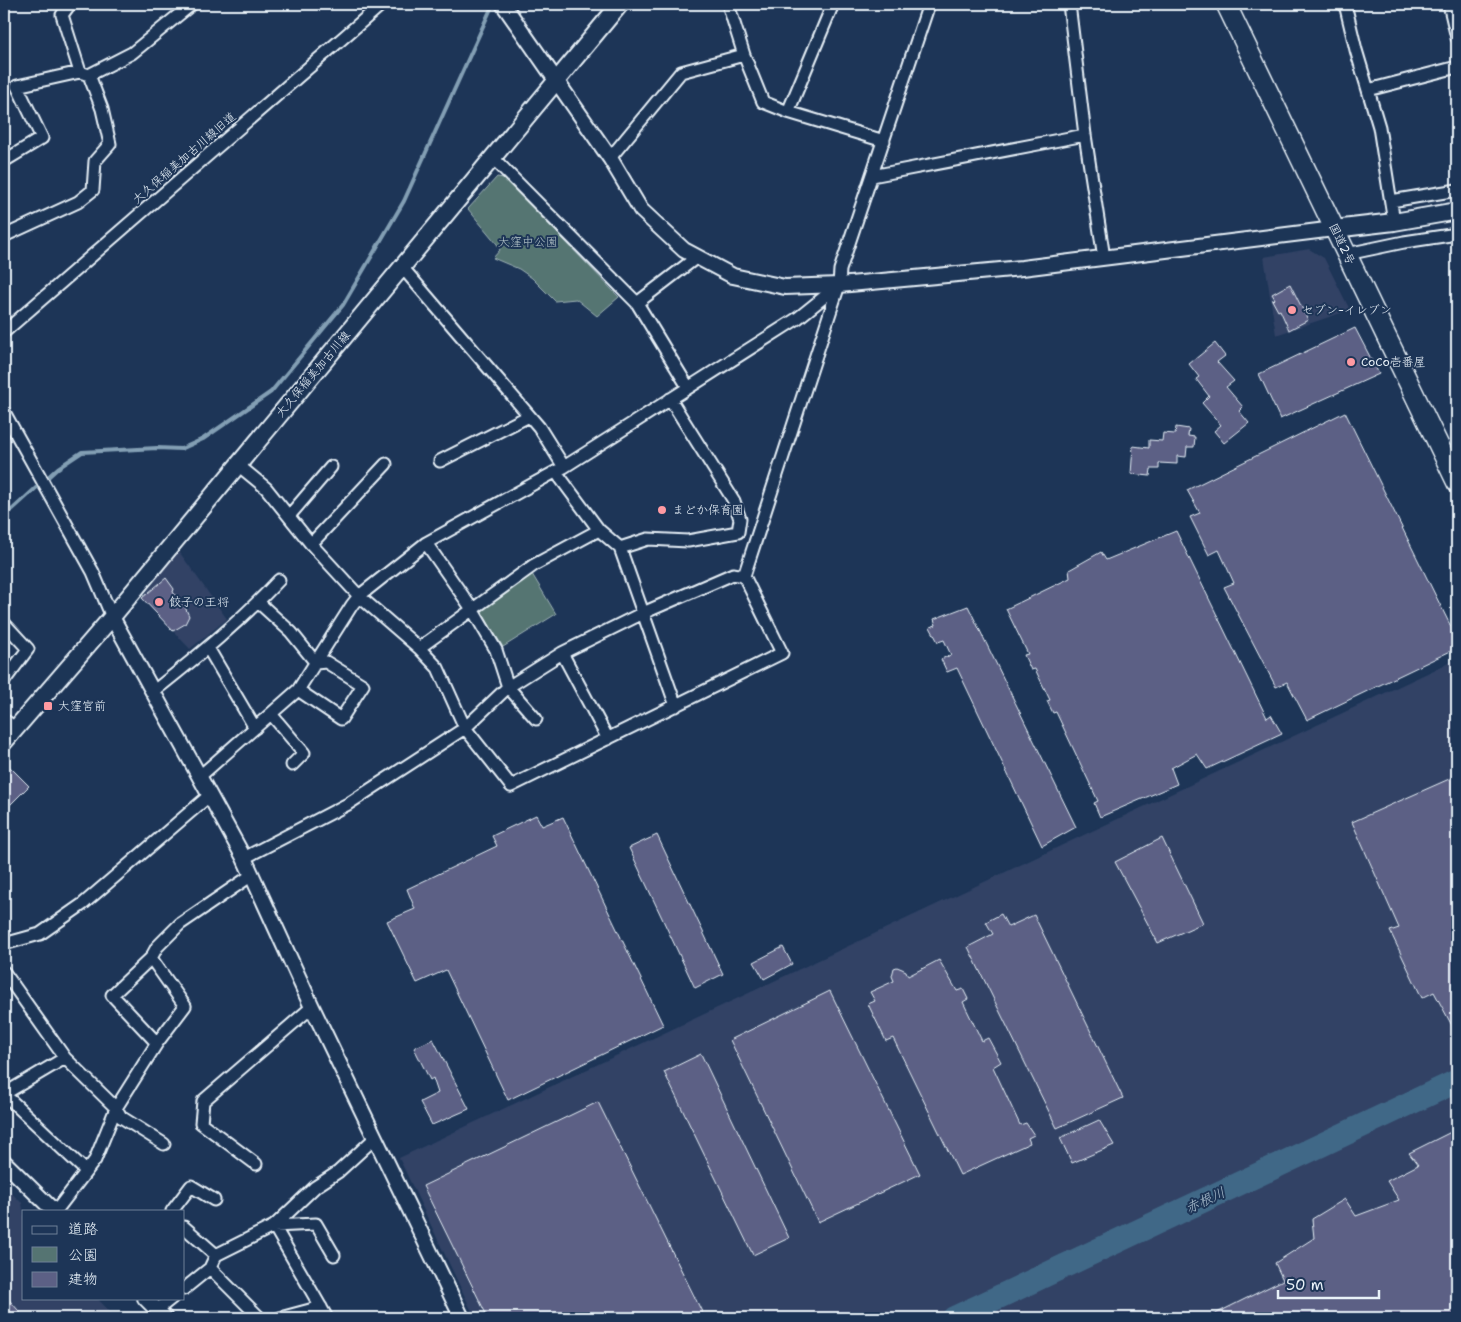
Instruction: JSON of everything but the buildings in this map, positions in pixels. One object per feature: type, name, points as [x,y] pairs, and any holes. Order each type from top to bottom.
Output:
[{"type":"highway","name":"国道2号","points":[[1226,4],[1457,483]]},
{"type":"main road","name":"大久保稲美加古川線","points":[[4,742],[10,724],[112,617],[620,4]]},
{"type":"main road","points":[[1334,229],[1394,222],[1457,210]]},
{"type":"street","points":[[4,236],[78,202],[93,190],[94,161],[110,144],[102,109],[84,73],[62,15],[70,4]]},
{"type":"street","points":[[4,161],[42,138],[17,86],[84,73],[132,53],[192,4]]},
{"type":"street","name":"大久保稲美加古川線旧道","points":[[4,332],[382,4]]},
{"type":"street","points":[[503,4],[610,158],[641,210],[684,250],[733,276],[785,287],[839,285],[1022,268],[1334,229]]},
{"type":"street","points":[[728,4],[744,55],[763,102],[788,112],[884,141]]},
{"type":"street","points":[[788,112],[833,4]]},
{"type":"street","points":[[238,465],[266,488],[311,544],[360,596],[419,648],[438,668],[465,728],[511,786],[782,654],[744,576],[839,285],[840,270],[930,4]]},
{"type":"street","points":[[1068,4],[1084,135],[1104,258]]},
{"type":"street","points":[[1345,4],[1379,127],[1394,222]]},
{"type":"street","points":[[1448,4],[1457,38]]},
{"type":"street","points":[[610,158],[681,72],[744,55]]},
{"type":"street","points":[[1368,90],[1457,67]]},
{"type":"street","points":[[872,176],[1084,135]]},
{"type":"street","points":[[493,158],[637,303],[688,387]]},
{"type":"street","points":[[1391,201],[1457,190]]},
{"type":"street","points":[[1347,254],[1404,242],[1457,234]]},
{"type":"street","points":[[637,303],[697,257]]},
{"type":"street","points":[[402,267],[539,427],[560,469],[599,530],[620,548],[676,706]]},
{"type":"street","points":[[200,776],[298,690],[352,605],[360,596],[426,543],[560,469],[798,318],[839,285]]},
{"type":"street","points":[[620,548],[648,539],[688,541],[738,532],[740,518],[734,501],[670,399]]},
{"type":"street","points":[[4,412],[93,572],[112,617],[244,858],[312,1007],[462,1318]]},
{"type":"street","points":[[440,461],[529,416]]},
{"type":"street","points":[[311,544],[386,464]]},
{"type":"street","points":[[289,516],[331,467]]},
{"type":"street","points":[[740,518],[760,527]]},
{"type":"street","points":[[419,648],[534,565],[599,530]]},
{"type":"street","points":[[426,543],[472,609],[496,650],[508,687],[536,719]]},
{"type":"street","points":[[244,858],[348,804],[465,728],[508,687],[562,653],[643,613],[733,574],[744,576]]},
{"type":"street","points":[[154,691],[208,648],[279,580]]},
{"type":"street","points":[[258,602],[291,632],[316,663]]},
{"type":"street","points":[[4,622],[28,650],[4,681]]},
{"type":"street","points":[[208,648],[255,728]]},
{"type":"street","points":[[562,653],[608,739]]},
{"type":"street","points":[[298,690],[342,719],[363,685],[326,662],[316,663]]},
{"type":"street","points":[[271,714],[304,753],[292,765]]},
{"type":"street","points":[[4,944],[40,934],[83,904],[210,795]]},
{"type":"street","points":[[157,1043],[112,995],[151,958],[157,947],[180,924],[252,875]]},
{"type":"street","points":[[56,1210],[95,1160],[116,1108],[157,1043],[185,1006],[151,958]]},
{"type":"street","points":[[4,972],[65,1058],[116,1108],[121,1117],[164,1144]]},
{"type":"street","points":[[256,1164],[201,1123],[203,1101],[312,1007]]},
{"type":"street","points":[[65,1058],[4,1094],[86,1171]]},
{"type":"street","points":[[185,1288],[210,1268],[216,1255],[274,1226],[315,1187],[338,1172],[375,1138]]},
{"type":"street","points":[[4,1162],[54,1210]]},
{"type":"street","points":[[173,1210],[191,1186],[214,1200]]},
{"type":"street","points":[[274,1226],[316,1224],[334,1255]]},
{"type":"street","points":[[274,1226],[327,1318]]},
{"type":"street","points":[[185,1228],[216,1255]]},
{"type":"street","points":[[210,1268],[260,1318]]},
{"type":"street","points":[[147,1300],[161,1314],[171,1300]]},
{"type":"street","points":[[280,1318],[321,1307]]},
{"type":"shaded area","points":[[1309,249],[1324,258],[1350,310],[1276,335],[1264,257]]},
{"type":"shaded area","points":[[178,550],[227,619],[190,649],[142,598]]},
{"type":"shaded area","points":[[1457,659],[1457,1074],[935,1318],[475,1318],[399,1158]]},
{"type":"shaded area","points":[[1457,1086],[1457,1318],[970,1318]]},
{"type":"shaded area","points":[[4,1186],[22,1203],[22,1300],[99,1300],[116,1318],[4,1318]]},
{"type":"green space","name":"大窪中公園","points":[[497,177],[504,178],[619,297],[597,316],[576,299],[555,301],[532,278],[519,269],[493,258],[500,250],[497,244],[468,209]]},
{"type":"green space","points":[[532,574],[556,614],[503,647],[482,613],[483,605]]},
{"type":"waterway","points":[[4,517],[58,468],[82,452],[157,448],[181,449],[203,439],[271,392],[343,305],[404,201],[493,4]]},
{"type":"waterway","name":"赤根川","points":[[954,1318],[1457,1081]]},
{"type":"place","name":"セブン-イレブン","points":[[1292,310]]},
{"type":"place","name":"CoCo壱番屋","points":[[1351,362]]},
{"type":"place","name":"まどか保育園","points":[[662,510]]},
{"type":"place","name":"餃子の王将","points":[[159,602]]},
{"type":"place","name":"大窪宮前","points":[[48,706]]}]
